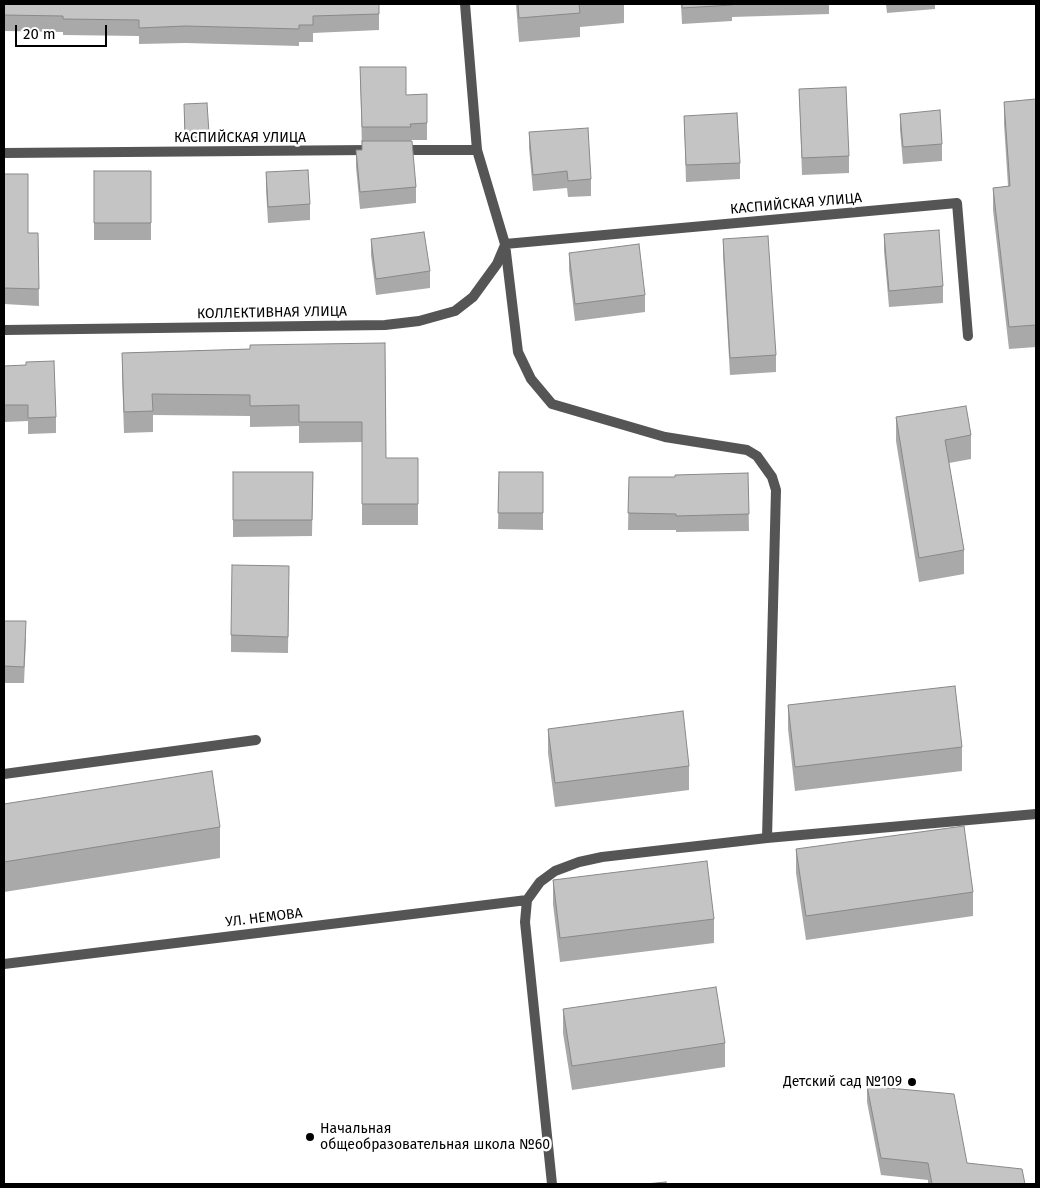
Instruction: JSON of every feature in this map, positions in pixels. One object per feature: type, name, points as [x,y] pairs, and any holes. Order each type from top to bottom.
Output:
[{"type":"street","points":[[465,4],[477,150],[505,244],[518,352],[531,379],[552,404],[665,437],[747,450],[757,456],[772,476],[776,490],[767,838]]},
{"type":"street","name":"КАСПИЙСКАЯ УЛИЦА","points":[[4,153],[477,150]]},
{"type":"street","name":"КАСПИЙСКАЯ УЛИЦА","points":[[505,244],[957,203],[968,336]]},
{"type":"street","name":"КОЛЛЕКТИВНАЯ УЛИЦА","points":[[4,330],[385,325],[419,321],[455,311],[473,297],[497,264],[505,244]]},
{"type":"street","points":[[4,774],[256,740]]},
{"type":"street","points":[[552,1184],[525,922],[528,900],[540,882],[579,862],[602,857],[767,838],[1036,814]]},
{"type":"street","name":"УЛ. НЕМОВА","points":[[4,964],[528,900]]},
{"type":"building","points":[[4,4],[379,4],[379,14],[313,16],[313,25],[299,25],[299,29],[185,26],[139,28],[139,20],[63,19],[63,16],[4,15]]},
{"type":"building","points":[[518,4],[579,4],[580,13],[519,18]]},
{"type":"building","points":[[682,4],[732,4],[732,5],[682,8]]},
{"type":"building","points":[[360,67],[406,67],[406,95],[427,94],[427,123],[410,124],[411,127],[362,127]]},
{"type":"building","points":[[846,87],[849,156],[802,158],[799,89]]},
{"type":"building","points":[[1036,99],[1036,325],[1009,327],[993,188],[1010,186],[1004,102]]},
{"type":"building","points":[[207,103],[209,133],[185,134],[184,104]]},
{"type":"building","points":[[940,110],[942,144],[903,147],[900,114]]},
{"type":"building","points":[[737,113],[740,163],[686,165],[684,116]]},
{"type":"building","points":[[588,128],[591,179],[568,181],[567,171],[533,175],[529,132]]},
{"type":"building","points":[[362,141],[412,141],[416,187],[360,192],[356,150],[362,150]]},
{"type":"building","points":[[308,170],[310,204],[268,207],[266,172]]},
{"type":"building","points":[[94,171],[151,171],[151,223],[94,223]]},
{"type":"building","points":[[4,174],[28,174],[28,233],[38,233],[39,289],[4,288]]},
{"type":"building","points":[[939,230],[943,286],[889,291],[884,234]]},
{"type":"building","points":[[424,232],[430,271],[376,279],[371,239]]},
{"type":"building","points":[[768,236],[776,355],[730,358],[723,239]]},
{"type":"building","points":[[639,244],[645,295],[575,304],[569,253]]},
{"type":"building","points":[[385,343],[386,458],[418,458],[418,504],[362,504],[362,422],[299,422],[299,405],[250,406],[250,395],[152,394],[153,411],[124,412],[122,353],[250,349],[250,345]]},
{"type":"building","points":[[54,361],[56,417],[28,418],[28,405],[4,405],[4,366],[26,365],[26,362]]},
{"type":"building","points":[[966,406],[971,435],[945,440],[964,550],[919,558],[896,417]]},
{"type":"building","points":[[233,472],[313,472],[312,520],[233,520]]},
{"type":"building","points":[[499,472],[543,472],[543,513],[498,513]]},
{"type":"building","points":[[748,473],[749,514],[676,516],[676,514],[628,513],[629,477],[675,477],[675,475]]},
{"type":"building","points":[[232,565],[289,566],[288,637],[231,635]]},
{"type":"building","points":[[4,621],[26,621],[24,667],[4,666]]},
{"type":"building","points":[[955,686],[962,747],[795,767],[788,705]]},
{"type":"building","points":[[683,711],[689,766],[555,783],[548,729]]},
{"type":"building","points":[[212,771],[220,827],[4,862],[4,804]]},
{"type":"building","points":[[964,826],[973,892],[806,916],[796,849]]},
{"type":"building","points":[[707,861],[714,919],[560,938],[553,880]]},
{"type":"building","points":[[716,987],[725,1043],[572,1066],[563,1009]]},
{"type":"building","points":[[867,1086],[954,1094],[967,1163],[1022,1169],[1025,1184],[932,1184],[928,1163],[881,1158]]},
{"type":"building","points":[[666,1182],[666,1184],[646,1184]]},
{"type":"place","name":"Детский сад №109","points":[[912,1082]]},
{"type":"place","name":"Начальная общеобразовательная школа №60","points":[[310,1137]]}]
